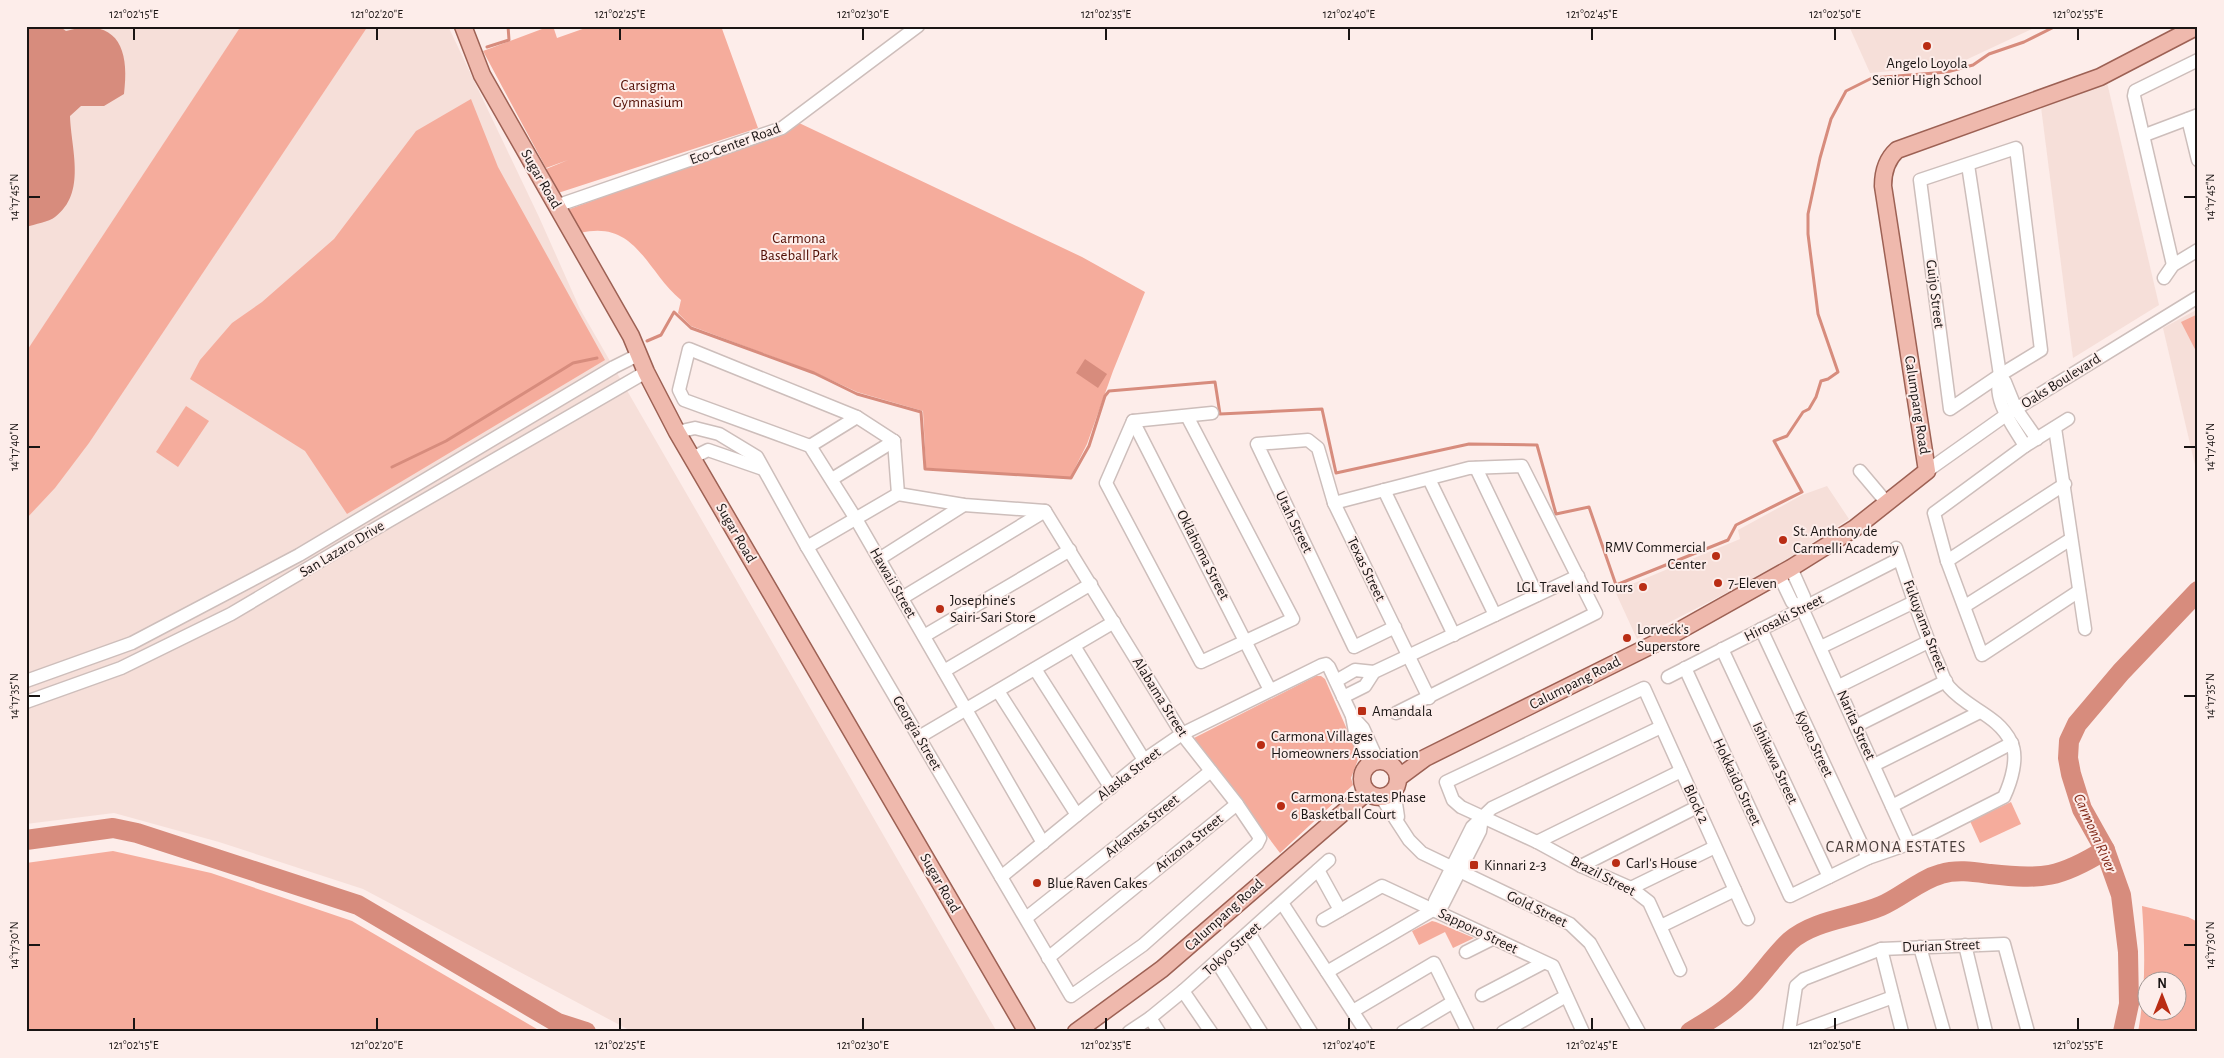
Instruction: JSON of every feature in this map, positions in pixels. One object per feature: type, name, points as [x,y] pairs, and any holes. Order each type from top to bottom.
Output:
[{"type":"main road","name":"Sugar Road","points":[[463,26],[482,75],[632,336],[638,355],[677,432],[1027,1032]]},
{"type":"main road","name":"Calumpang Road","points":[[1076,1032],[1162,969],[1386,785],[1425,758],[1668,637],[1785,572],[1855,528],[1927,471],[1883,186],[1883,178],[1891,156],[1897,150],[2100,77],[2198,26]]},
{"type":"main road","points":[[1384,762],[1386,785],[1363,785],[1362,777],[1364,770],[1374,763],[1384,762]]},
{"type":"street","name":"Eco-Center Road","points":[[556,206],[782,128],[918,26]]},
{"type":"street","points":[[2173,265],[2145,136],[2134,96],[2135,91],[2198,60]]},
{"type":"street","points":[[2145,136],[2193,117],[2198,160]]},
{"type":"street","points":[[2000,375],[2041,350],[2016,148],[1968,165],[2000,375],[1996,386],[1998,396],[2037,439]]},
{"type":"street","name":"Guijo Street","points":[[1968,165],[1920,180],[1950,409],[2000,375]]},
{"type":"street","points":[[2164,278],[2173,265],[2198,250]]},
{"type":"street","name":"Oaks Boulevard","points":[[1927,471],[2011,412],[2198,297]]},
{"type":"street","points":[[857,417],[810,446],[684,400],[679,390],[689,349],[857,417],[894,441]]},
{"type":"street","name":"San Lazaro Drive","points":[[26,681],[132,643],[299,555],[614,367],[638,355]]},
{"type":"street","name":"San Lazaro Drive","points":[[26,702],[121,668],[231,614],[646,372]]},
{"type":"street","points":[[2011,412],[2025,446]]},
{"type":"street","points":[[1187,416],[1293,619],[1201,662],[1106,482],[1133,421],[1212,413]]},
{"type":"street","points":[[2068,419],[2025,446],[1934,513],[1947,561],[1982,655],[2079,591]]},
{"type":"street","name":"Oklahoma Street","points":[[1133,421],[1247,641],[1270,690]]},
{"type":"street","name":"Georgia Street","points":[[677,432],[695,428],[719,434],[757,457],[807,547],[1071,996]]},
{"type":"street","points":[[2055,428],[2065,484],[2085,629]]},
{"type":"street","name":"Texas Street","points":[[1308,440],[1318,448],[1334,503],[1428,698]]},
{"type":"street","name":"Utah Street","points":[[1308,440],[1256,444],[1354,646],[1395,627]]},
{"type":"street","points":[[832,479],[894,441]]},
{"type":"street","points":[[894,441],[898,494]]},
{"type":"street","points":[[730,458],[735,444]]},
{"type":"street","name":"Hawaii Street","points":[[810,446],[856,519],[1043,843]]},
{"type":"street","points":[[692,458],[708,450],[763,469]]},
{"type":"street","points":[[1334,503],[1476,468],[1522,466],[1596,613],[1396,714]]},
{"type":"street","points":[[1476,468],[1537,595]]},
{"type":"street","points":[[1860,471],[1887,503]]},
{"type":"street","points":[[1429,479],[1495,615]]},
{"type":"street","points":[[1947,561],[2065,484]]},
{"type":"street","points":[[1384,490],[1454,634]]},
{"type":"street","points":[[807,547],[898,494],[964,505],[1045,511]]},
{"type":"street","points":[[879,559],[964,505]]},
{"type":"street","points":[[902,598],[1045,511]]},
{"type":"street","name":"Alabama Street","points":[[1045,511],[1182,734],[1237,804],[1260,838],[1257,844],[1144,945],[1071,996]]},
{"type":"street","points":[[1964,606],[2072,538]]},
{"type":"street","points":[[924,636],[1070,550]]},
{"type":"street","name":"Fukuyama Street","points":[[1898,553],[1928,642],[1948,686],[1980,712],[1999,723],[2012,743]]},
{"type":"street","name":"Hirosaki Street","points":[[1668,677],[1802,608],[1898,553]]},
{"type":"street","name":"Narita Street","points":[[1785,572],[1792,602],[1802,608],[1821,647],[1908,844]]},
{"type":"street","points":[[1336,681],[1355,670],[1374,672],[1578,576]]},
{"type":"street","points":[[944,671],[1091,584]]},
{"type":"street","points":[[1821,647],[1914,602]]},
{"type":"street","points":[[919,737],[1114,622]]},
{"type":"street","name":"Kyoto Street","points":[[1761,629],[1868,858]]},
{"type":"street","points":[[1839,686],[1928,642]]},
{"type":"street","points":[[1074,646],[1144,760]]},
{"type":"street","name":"Ishikawa Street","points":[[1722,649],[1829,878]]},
{"type":"street","name":"Alaska Street","points":[[1001,877],[1144,760],[1182,734],[1326,664],[1330,667],[1352,716],[1355,732],[1374,763]]},
{"type":"street","name":"Hokkaido Street","points":[[1685,668],[1790,896],[1829,878]]},
{"type":"street","points":[[1035,669],[1111,788]]},
{"type":"street","points":[[1343,697],[1365,686],[1374,672]]},
{"type":"street","points":[[1856,726],[1946,681]]},
{"type":"street","name":"Block 2","points":[[1446,782],[1644,688],[1748,919]]},
{"type":"street","points":[[998,691],[1077,815]]},
{"type":"street","points":[[1874,765],[1980,712]]},
{"type":"street","points":[[1327,972],[1434,909],[1435,901],[1455,870],[1472,827],[1492,808],[1661,727]]},
{"type":"street","points":[[1829,878],[1868,858],[1918,841],[2004,797],[2011,783],[2014,754],[2012,743],[1892,806]]},
{"type":"street","name":"Arkansas Street","points":[[1026,918],[1211,771]]},
{"type":"street","points":[[1536,842],[1680,771]]},
{"type":"street","name":"Brazil Street","points":[[1446,782],[1453,800],[1460,807],[1631,888],[1648,902],[1661,926],[1680,970]]},
{"type":"street","name":"Gold Street","points":[[1386,785],[1400,824],[1416,848],[1455,870],[1570,924],[1578,930],[1590,943],[1638,1030]]},
{"type":"street","name":"Arizona Street","points":[[1048,958],[1237,804]]},
{"type":"street","points":[[1582,866],[1697,807]]},
{"type":"street","points":[[1631,888],[1715,847]]},
{"type":"street","name":"Tokyo Street","points":[[1129,1032],[1150,1018],[1217,962],[1329,860]]},
{"type":"street","points":[[1318,870],[1340,910]]},
{"type":"street","name":"Sapporo Street","points":[[1323,920],[1382,886],[1434,909],[1543,963],[1553,966],[1583,1032]]},
{"type":"street","points":[[1661,926],[1735,890]]},
{"type":"street","points":[[1282,904],[1366,1032]]},
{"type":"street","points":[[1249,933],[1311,1032]]},
{"type":"street","points":[[1466,952],[1492,939]]},
{"type":"street","name":"Durian Street","points":[[1789,1032],[1796,986],[1804,979],[1881,949],[2004,944],[2028,1032]]},
{"type":"street","points":[[1965,945],[1986,1032]]},
{"type":"street","points":[[1920,947],[1944,1032]]},
{"type":"street","points":[[1881,949],[1901,1031]]},
{"type":"street","points":[[1217,962],[1261,1032]]},
{"type":"street","points":[[1353,1011],[1434,963],[1468,1032]]},
{"type":"street","points":[[1482,995],[1543,963]]},
{"type":"street","points":[[1183,991],[1211,1032]]},
{"type":"street","points":[[1503,1032],[1566,996]]},
{"type":"street","points":[[1798,1032],[1894,997]]},
{"type":"street","points":[[1403,1032],[1453,1002]]},
{"type":"street","points":[[1150,1018],[1159,1032]]},
{"type":"shaded area","points":[[26,26],[448,26],[539,217],[580,309],[997,1032],[633,1032],[363,889],[219,842],[114,813],[26,824]]},
{"type":"shaded area","points":[[26,26],[59,26],[66,31],[97,28],[108,33],[116,40],[122,50],[125,63],[125,78],[124,94],[104,106],[81,106],[70,116],[75,170],[71,196],[65,207],[55,217],[46,222],[26,227]]},
{"type":"shaded area","name":"Angelo Loyola Senior High School","points":[[1849,26],[2038,26],[1955,65],[1870,73]]},
{"type":"shaded area","points":[[2106,78],[2159,305],[2073,358],[2041,107]]},
{"type":"shaded area","points":[[2198,309],[2198,478],[2163,328]]},
{"type":"shaded area","points":[[1085,359],[1107,374],[1098,388],[1076,373]]},
{"type":"shaded area","points":[[1827,486],[1849,519],[1765,573],[1637,639],[1615,591],[1740,539],[1738,530],[1802,495]]},
{"type":"green space","points":[[241,26],[368,26],[89,443],[55,488],[26,519],[26,352]]},
{"type":"green space","name":"Carsigma Gymnasium","points":[[553,26],[557,38],[591,26],[721,26],[758,128],[558,193],[546,169],[568,160],[546,168],[483,51]]},
{"type":"green space","points":[[471,99],[498,167],[605,360],[347,514],[305,451],[190,379],[200,360],[232,323],[262,302],[334,239],[416,131]]},
{"type":"green space","name":"Carmona Baseball Park","points":[[797,122],[1082,257],[1145,292],[1113,371],[1087,444],[1070,478],[926,468],[923,411],[857,392],[816,373],[691,326],[678,313],[681,300],[638,250],[627,240],[614,233],[599,231],[580,233],[567,210],[781,132]]},
{"type":"green space","points":[[2198,314],[2198,355],[2181,322]]},
{"type":"green space","points":[[186,406],[209,421],[178,467],[156,452]]},
{"type":"green space","points":[[1316,676],[1321,676],[1325,679],[1359,757],[1351,778],[1353,785],[1280,853],[1194,738]]},
{"type":"green space","points":[[2011,802],[2021,824],[1980,843],[1970,821]]},
{"type":"green space","points":[[113,851],[211,873],[352,921],[542,1032],[26,1032],[26,863]]},
{"type":"green space","points":[[2142,906],[2188,917],[2198,922],[2198,1032],[2138,1032],[2140,1020],[2186,1020],[2186,970],[2144,970]]},
{"type":"green space","points":[[1432,921],[1474,938],[1453,948],[1445,932],[1419,945],[1412,931]]},
{"type":"waterway","points":[[487,47],[509,40],[508,26]]},
{"type":"waterway","points":[[647,341],[661,335],[674,312],[691,328],[814,373],[857,394],[921,412],[925,469],[1071,478],[1089,446],[1105,396],[1109,391],[1215,382],[1220,414],[1322,409],[1336,473],[1469,444],[1537,445],[1556,514],[1589,507],[1616,585],[1728,540],[1736,525],[1802,492],[1774,441],[1787,436],[1803,412],[1809,409],[1816,397],[1821,381],[1828,379],[1838,372],[1818,314],[1808,234],[1808,214],[1820,158],[1831,119],[1846,91],[1872,78],[1947,72],[1973,65],[1989,54],[2024,42],[2056,26]]},
{"type":"waterway","points":[[392,467],[446,441],[573,363],[597,358]]},
{"type":"waterway","name":"Carmona River","points":[[2123,1032],[2129,1004],[2128,952],[2121,895],[2105,850],[2082,809],[2071,774],[2068,758],[2069,741],[2077,724],[2121,672],[2198,591]]},
{"type":"waterway","points":[[26,840],[113,828],[137,833],[358,905],[558,1023],[586,1032]]},
{"type":"waterway","points":[[1690,1032],[1732,1004],[1751,986],[1790,941],[1810,928],[1881,906],[1925,880],[1947,872],[1960,871],[2024,877],[2050,875],[2075,866],[2105,850]]},
{"type":"place","name":"Angelo Loyola Senior High School","points":[[1927,46]]},
{"type":"place","name":"St. Anthony de Carmelli Academy","points":[[1783,540]]},
{"type":"place","name":"RMV Commercial Center","points":[[1716,556]]},
{"type":"place","name":"7-Eleven","points":[[1718,583]]},
{"type":"place","name":"LGL Travel and Tours","points":[[1643,587]]},
{"type":"place","name":"Josephine's Sairi-Sari Store","points":[[940,609]]},
{"type":"place","name":"Lorveck's Superstore","points":[[1627,638]]},
{"type":"place","name":"Amandala","points":[[1362,711]]},
{"type":"place","name":"Carmona Villages Homeowners Association","points":[[1261,745]]},
{"type":"place","name":"Carmona Estates Phase 6 Basketball Court","points":[[1281,806]]},
{"type":"place","name":"Carl's House","points":[[1616,863]]},
{"type":"place","name":"Kinnari 2-3","points":[[1474,865]]},
{"type":"place","name":"Blue Raven Cakes","points":[[1037,883]]},
{"type":"district","name":"CARMONA ESTATES","points":[[1896,847]]}]
